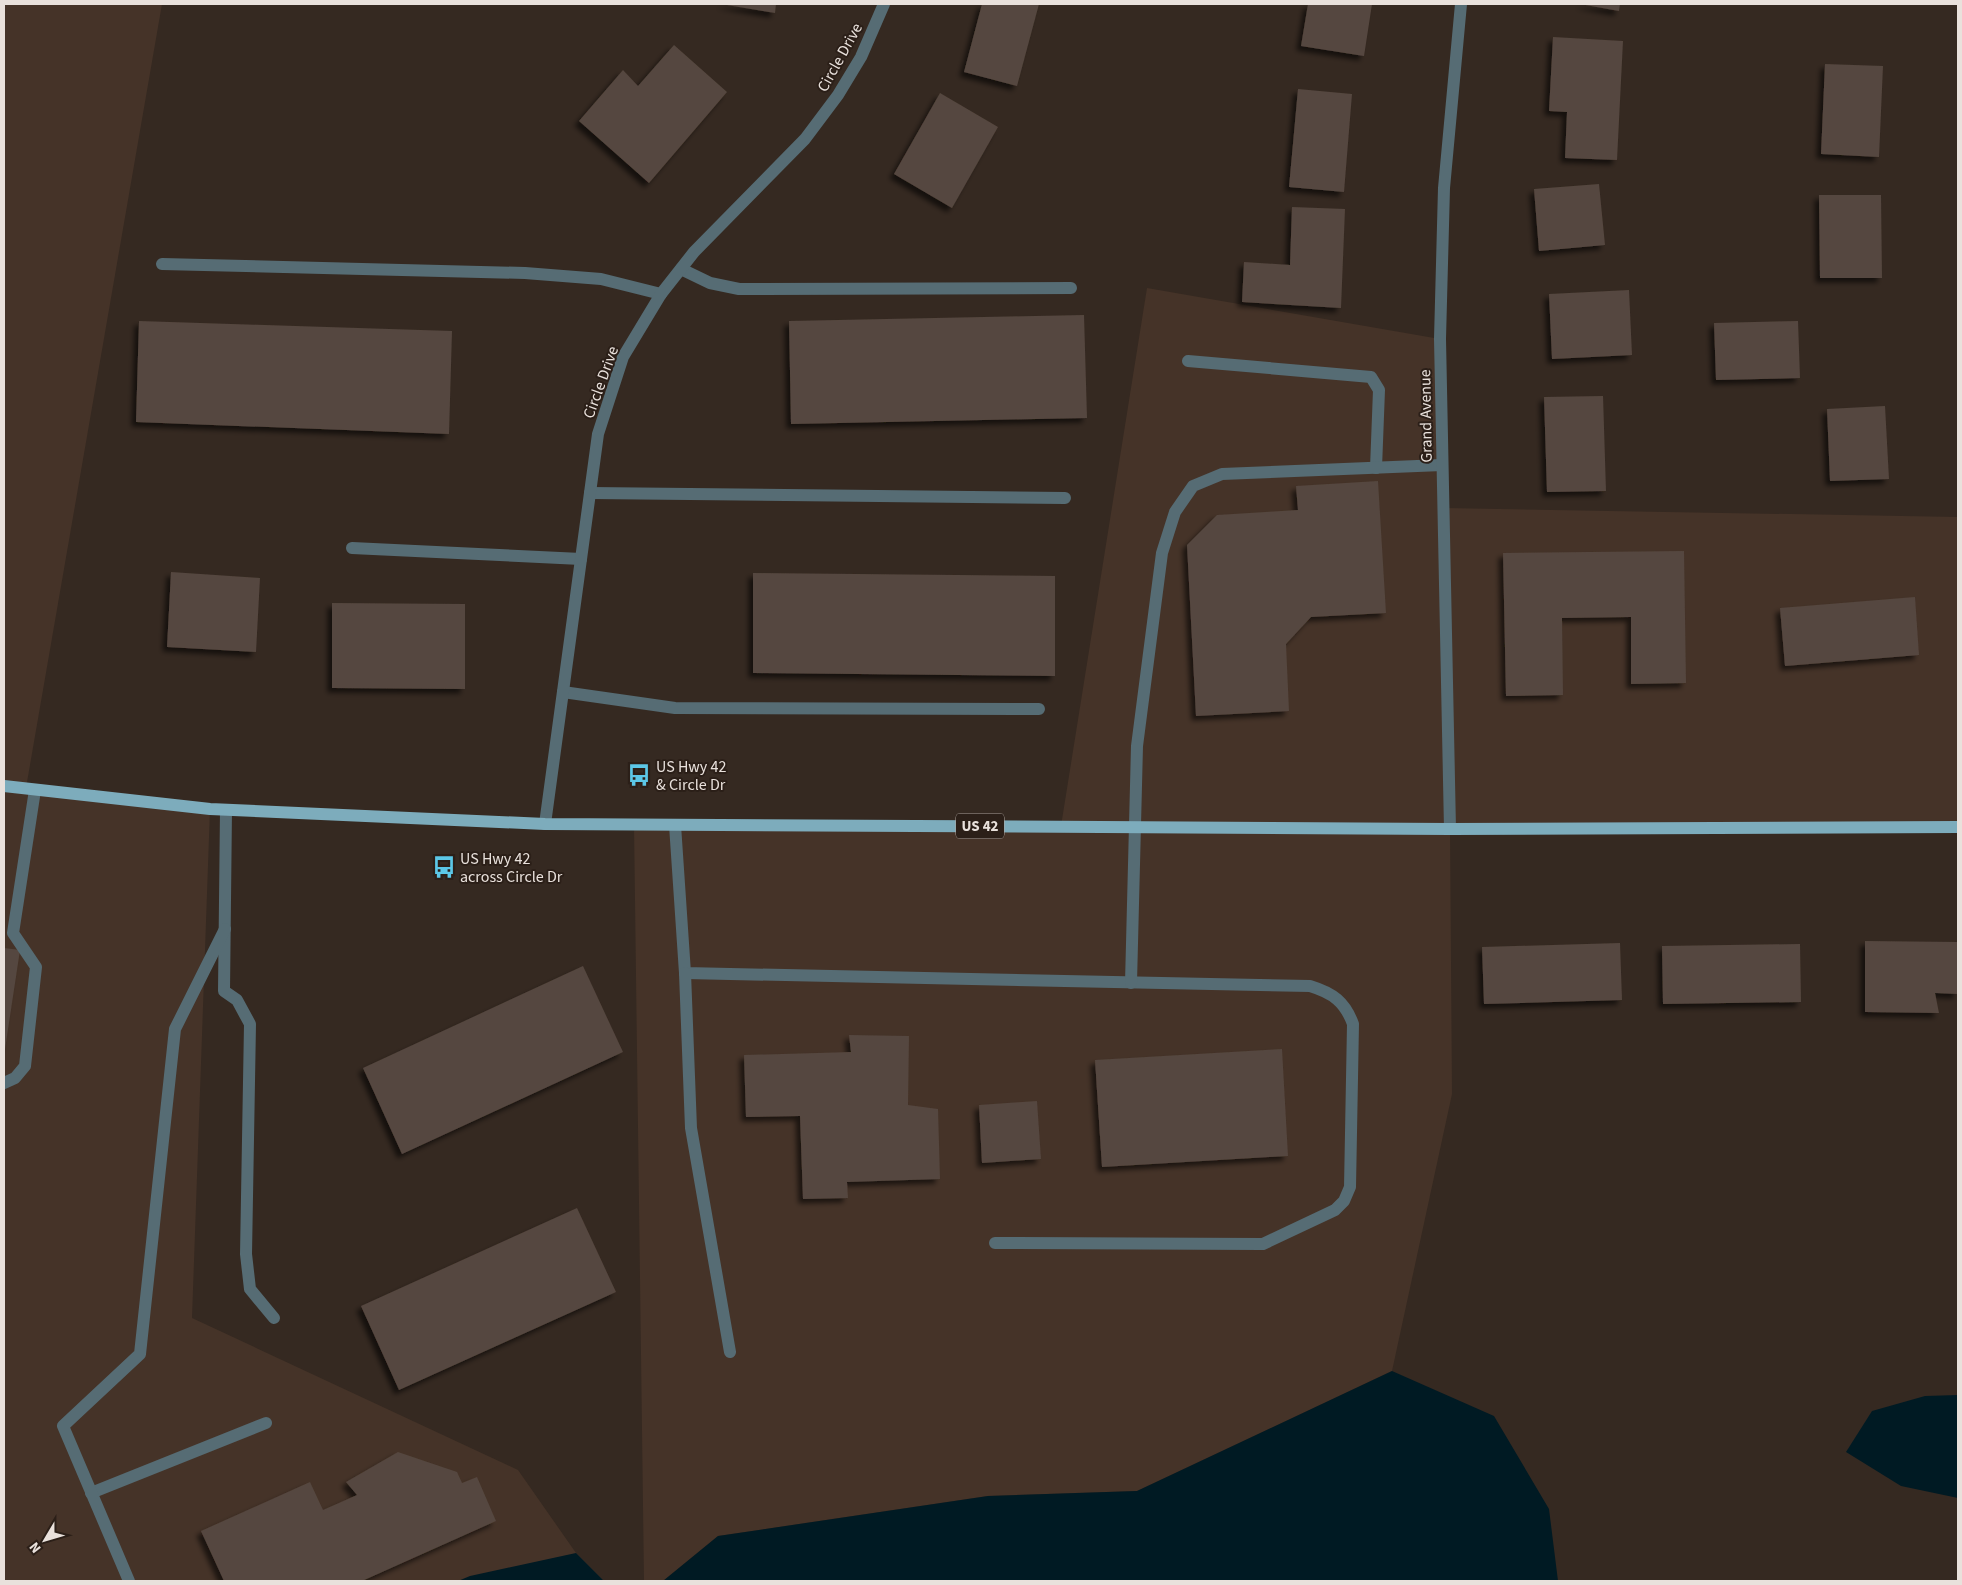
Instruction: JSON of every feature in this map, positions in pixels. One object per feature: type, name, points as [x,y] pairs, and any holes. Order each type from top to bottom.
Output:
[{"type":"main road","name":"US 42","points":[[4,786],[226,810],[545,824],[1958,828]]},
{"type":"street","name":"Circle Drive","points":[[545,824],[598,434],[623,357],[661,294],[694,252],[805,139],[838,95],[861,57],[884,4]]},
{"type":"street","name":"Grand Avenue","points":[[1450,828],[1440,338],[1444,188],[1461,4]]},
{"type":"street","points":[[162,264],[525,273],[601,279],[661,294]]},
{"type":"street","points":[[681,269],[710,282],[739,289],[1072,288]]},
{"type":"street","points":[[1188,361],[1371,377],[1379,390],[1376,468]]},
{"type":"street","points":[[1131,983],[1137,746],[1162,553],[1175,512],[1194,486],[1222,474],[1442,465]]},
{"type":"street","points":[[590,493],[1065,498]]},
{"type":"street","points":[[352,548],[581,559]]},
{"type":"street","points":[[563,692],[675,708],[1040,709]]},
{"type":"street","points":[[4,1083],[16,1078],[25,1066],[36,967],[8,932],[35,790]]},
{"type":"street","points":[[226,810],[224,991],[236,1000],[250,1024],[246,1254],[250,1289],[274,1318]]},
{"type":"street","points":[[675,825],[691,1128],[730,1352]]},
{"type":"street","points":[[129,1581],[63,1426],[140,1354],[175,1029],[225,929]]},
{"type":"street","points":[[684,973],[1310,986],[1323,990],[1336,998],[1348,1010],[1353,1024],[1350,1186],[1344,1201],[1335,1210],[1263,1244],[995,1243]]},
{"type":"street","points":[[92,1493],[266,1423]]},
{"type":"shaded area","points":[[4,4],[162,4],[26,788],[210,809],[192,1318],[518,1470],[576,1553],[604,1581],[4,1581]]},
{"type":"shaded area","points":[[1147,288],[1440,339],[1444,508],[1958,517],[1958,827],[1450,829],[1452,1094],[1392,1371],[1137,1491],[988,1496],[718,1536],[663,1581],[644,1581],[634,825],[1061,826]]},
{"type":"water","points":[[1392,1371],[1494,1416],[1549,1509],[1558,1581],[663,1581],[718,1536],[988,1496],[1137,1491]]},
{"type":"water","points":[[1958,1395],[1958,1498],[1901,1486],[1846,1452],[1872,1411],[1925,1396]]},
{"type":"water","points":[[576,1553],[604,1581],[458,1581],[470,1576]]},
{"type":"building","points":[[721,4],[776,4],[775,13]]},
{"type":"building","points":[[982,4],[1039,4],[1017,86],[964,72]]},
{"type":"building","points":[[1308,4],[1372,4],[1364,56],[1301,46]]},
{"type":"building","points":[[1580,4],[1620,4],[1619,11]]},
{"type":"building","points":[[1553,37],[1623,41],[1617,160],[1565,158],[1567,112],[1549,111]]},
{"type":"building","points":[[674,45],[727,92],[649,183],[579,121],[623,70],[638,86]]},
{"type":"building","points":[[1825,64],[1883,66],[1879,157],[1821,154]]},
{"type":"building","points":[[1298,89],[1352,94],[1344,192],[1289,187]]},
{"type":"building","points":[[940,93],[998,127],[952,208],[894,174]]},
{"type":"building","points":[[1599,184],[1605,245],[1539,251],[1534,189]]},
{"type":"building","points":[[1819,195],[1881,195],[1882,278],[1820,278]]},
{"type":"building","points":[[1292,207],[1345,209],[1341,308],[1242,302],[1244,262],[1290,265]]},
{"type":"building","points":[[1629,290],[1632,355],[1552,359],[1549,294]]},
{"type":"building","points":[[1084,315],[1087,418],[791,424],[789,321]]},
{"type":"building","points":[[139,321],[452,331],[449,434],[136,422]]},
{"type":"building","points":[[1798,321],[1800,378],[1716,380],[1714,323]]},
{"type":"building","points":[[1603,396],[1606,491],[1547,492],[1544,397]]},
{"type":"building","points":[[1885,406],[1889,479],[1830,481],[1827,409]]},
{"type":"building","points":[[1378,481],[1386,613],[1311,617],[1286,644],[1289,711],[1196,716],[1187,545],[1217,515],[1298,510],[1296,486]]},
{"type":"building","points":[[1684,551],[1686,683],[1631,684],[1631,617],[1562,618],[1563,695],[1506,696],[1503,553]]},
{"type":"building","points":[[171,572],[260,578],[256,652],[167,647]]},
{"type":"building","points":[[753,573],[1055,576],[1055,676],[753,673]]},
{"type":"building","points":[[1915,597],[1919,655],[1785,666],[1780,608]]},
{"type":"building","points":[[332,603],[465,604],[465,689],[332,688]]},
{"type":"building","points":[[1865,941],[1958,942],[1958,994],[1935,993],[1939,1013],[1865,1012]]},
{"type":"building","points":[[1620,943],[1622,1000],[1484,1004],[1482,947]]},
{"type":"building","points":[[1800,944],[1801,1002],[1663,1004],[1662,946]]},
{"type":"building","points":[[4,948],[20,950],[5,1049],[4,1049]]},
{"type":"building","points":[[583,966],[623,1052],[402,1154],[363,1068]]},
{"type":"building","points":[[849,1035],[909,1036],[908,1105],[938,1109],[940,1179],[847,1182],[848,1198],[803,1199],[800,1116],[746,1117],[744,1055],[851,1052]]},
{"type":"building","points":[[1282,1049],[1288,1156],[1102,1167],[1095,1060]]},
{"type":"building","points":[[1037,1101],[1041,1159],[982,1163],[979,1105]]},
{"type":"building","points":[[577,1208],[616,1292],[399,1390],[361,1306]]},
{"type":"building","points":[[398,1452],[457,1472],[462,1483],[477,1477],[496,1521],[362,1581],[224,1581],[201,1531],[310,1482],[323,1510],[357,1495],[346,1482]]},
{"type":"place","name":"US Hwy 42 & Circle Dr","points":[[639,775]]},
{"type":"place","name":"US Hwy 42 across Circle Dr","points":[[444,867]]}]
